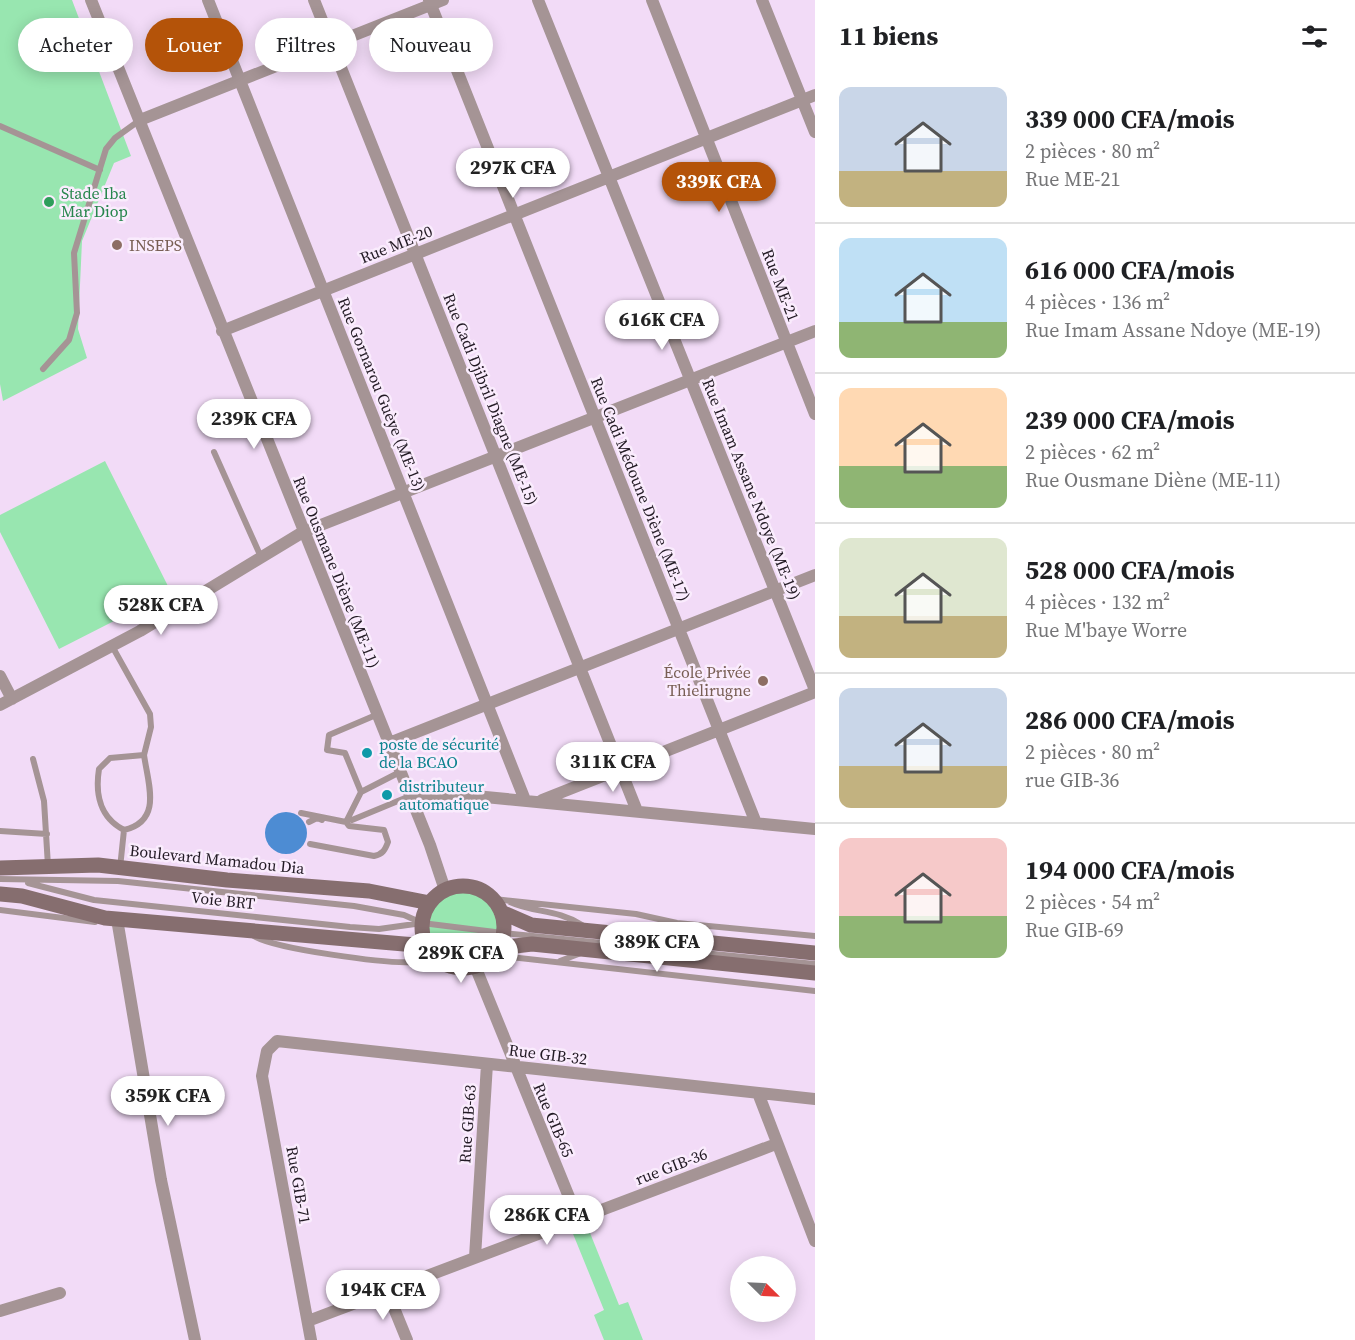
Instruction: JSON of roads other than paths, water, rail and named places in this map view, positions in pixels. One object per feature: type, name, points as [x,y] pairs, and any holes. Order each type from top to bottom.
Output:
[{"type":"street","name":"Rue Ousmane Diène (ME-11)","points":[[91,0],[389,743],[445,890]]},
{"type":"street","name":"Rue Gornarou Guèye (ME-13)","points":[[208,0],[487,705],[532,801]]},
{"type":"street","name":"Rue Cadi Djibril Diagne (ME-15)","points":[[314,0],[321,18]]},
{"type":"street","points":[[357,33],[430,2],[443,0]]},
{"type":"street","name":"Rue Imam Assane Ndoye (ME-19)","points":[[538,0],[815,691]]},
{"type":"street","name":"Rue ME-21","points":[[652,0],[815,414]]},
{"type":"street","points":[[762,0],[815,132]]},
{"type":"street","name":"Rue Cadi Médoune Diène (ME-17)","points":[[430,2],[756,823]]},
{"type":"street","points":[[140,120],[262,72]]},
{"type":"street","name":"Rue Cadi Djibril Diagne (ME-15)","points":[[343,72],[637,811]]},
{"type":"street","name":"Rue ME-20","points":[[222,331],[815,95]]},
{"type":"street","points":[[0,705],[112,646],[303,532],[815,332]]},
{"type":"street","points":[[389,743],[815,575]]},
{"type":"street","points":[[0,676],[12,699]]},
{"type":"street","points":[[532,801],[620,769],[815,691]]},
{"type":"street","points":[[410,796],[435,794],[532,801],[815,829]]},
{"type":"street","name":"Boulevard Mamadou Dia","points":[[0,868],[79,864],[119,874],[369,891],[430,903]]},
{"type":"street","points":[[431,951],[422,923],[430,903],[445,890],[471,886],[531,925],[815,954]]},
{"type":"street","points":[[0,894],[22,896],[111,918],[431,951],[454,967],[475,966],[495,952],[531,944],[815,973]]},
{"type":"street","points":[[495,952],[503,933],[501,907]]},
{"type":"street","points":[[111,918],[161,1180],[195,1340]]},
{"type":"street","name":"Rue GIB-65","points":[[475,966],[513,1067],[578,1218]]},
{"type":"street","name":"Rue GIB-32","points":[[277,1041],[815,1099]]},
{"type":"street","name":"Rue GIB-71","points":[[277,1041],[267,1051],[262,1076],[311,1340]]},
{"type":"street","name":"Rue GIB-63","points":[[475,1257],[487,1064]]},
{"type":"street","points":[[758,1093],[815,1241]]},
{"type":"street","name":"rue GIB-36","points":[[308,1321],[776,1144]]},
{"type":"street","points":[[387,1291],[407,1340]]},
{"type":"street","points":[[0,1311],[60,1293]]},
{"type":"lane","points":[[43,369],[69,340],[74,323],[77,302],[74,253],[106,149],[115,138],[140,120]]},
{"type":"lane","points":[[0,126],[100,170]]},
{"type":"lane","points":[[214,452],[261,557]]},
{"type":"lane","points":[[112,646],[150,714],[151,727],[144,755],[151,805],[145,820],[138,827],[124,830],[107,819],[98,797],[99,768],[110,758],[144,755]]},
{"type":"lane","points":[[349,822],[365,794],[348,751],[330,748],[332,737],[339,731],[376,715]]},
{"type":"lane","points":[[33,759],[44,801],[48,867]]},
{"type":"lane","points":[[362,791],[400,772]]},
{"type":"lane","points":[[309,822],[317,818],[349,822],[410,796]]},
{"type":"lane","points":[[301,813],[384,830],[388,842],[381,855],[374,856],[310,844]]},
{"type":"lane","points":[[119,874],[124,830]]},
{"type":"lane","points":[[0,831],[47,834]]},
{"type":"lane","name":"Voie BRT","points":[[22,882],[96,879],[119,874],[354,906],[404,915],[422,923]]},
{"type":"lane","name":"Voie BRT","points":[[0,879],[22,882],[94,900],[247,917],[379,929],[422,923],[815,964]]},
{"type":"lane","points":[[501,907],[636,914],[677,923],[815,936]]},
{"type":"lane","points":[[0,910],[94,922],[111,918]]},
{"type":"lane","points":[[553,962],[592,949]]},
{"type":"lane","points":[[495,952],[553,962],[815,991]]},
{"type":"water","points":[[286,812],[301,818],[307,833],[301,848],[286,854],[271,848],[265,833],[271,818]]},
{"type":"place","name":"Stade Iba Mar Diop","points":[[49,202]]},
{"type":"place","name":"INSEPS","points":[[117,245]]},
{"type":"place","name":"École Privée Thielirugne","points":[[763,681]]},
{"type":"place","name":"poste de sécurité de la BCAO","points":[[367,753]]},
{"type":"place","name":"distributeur automatique","points":[[387,795]]}]
